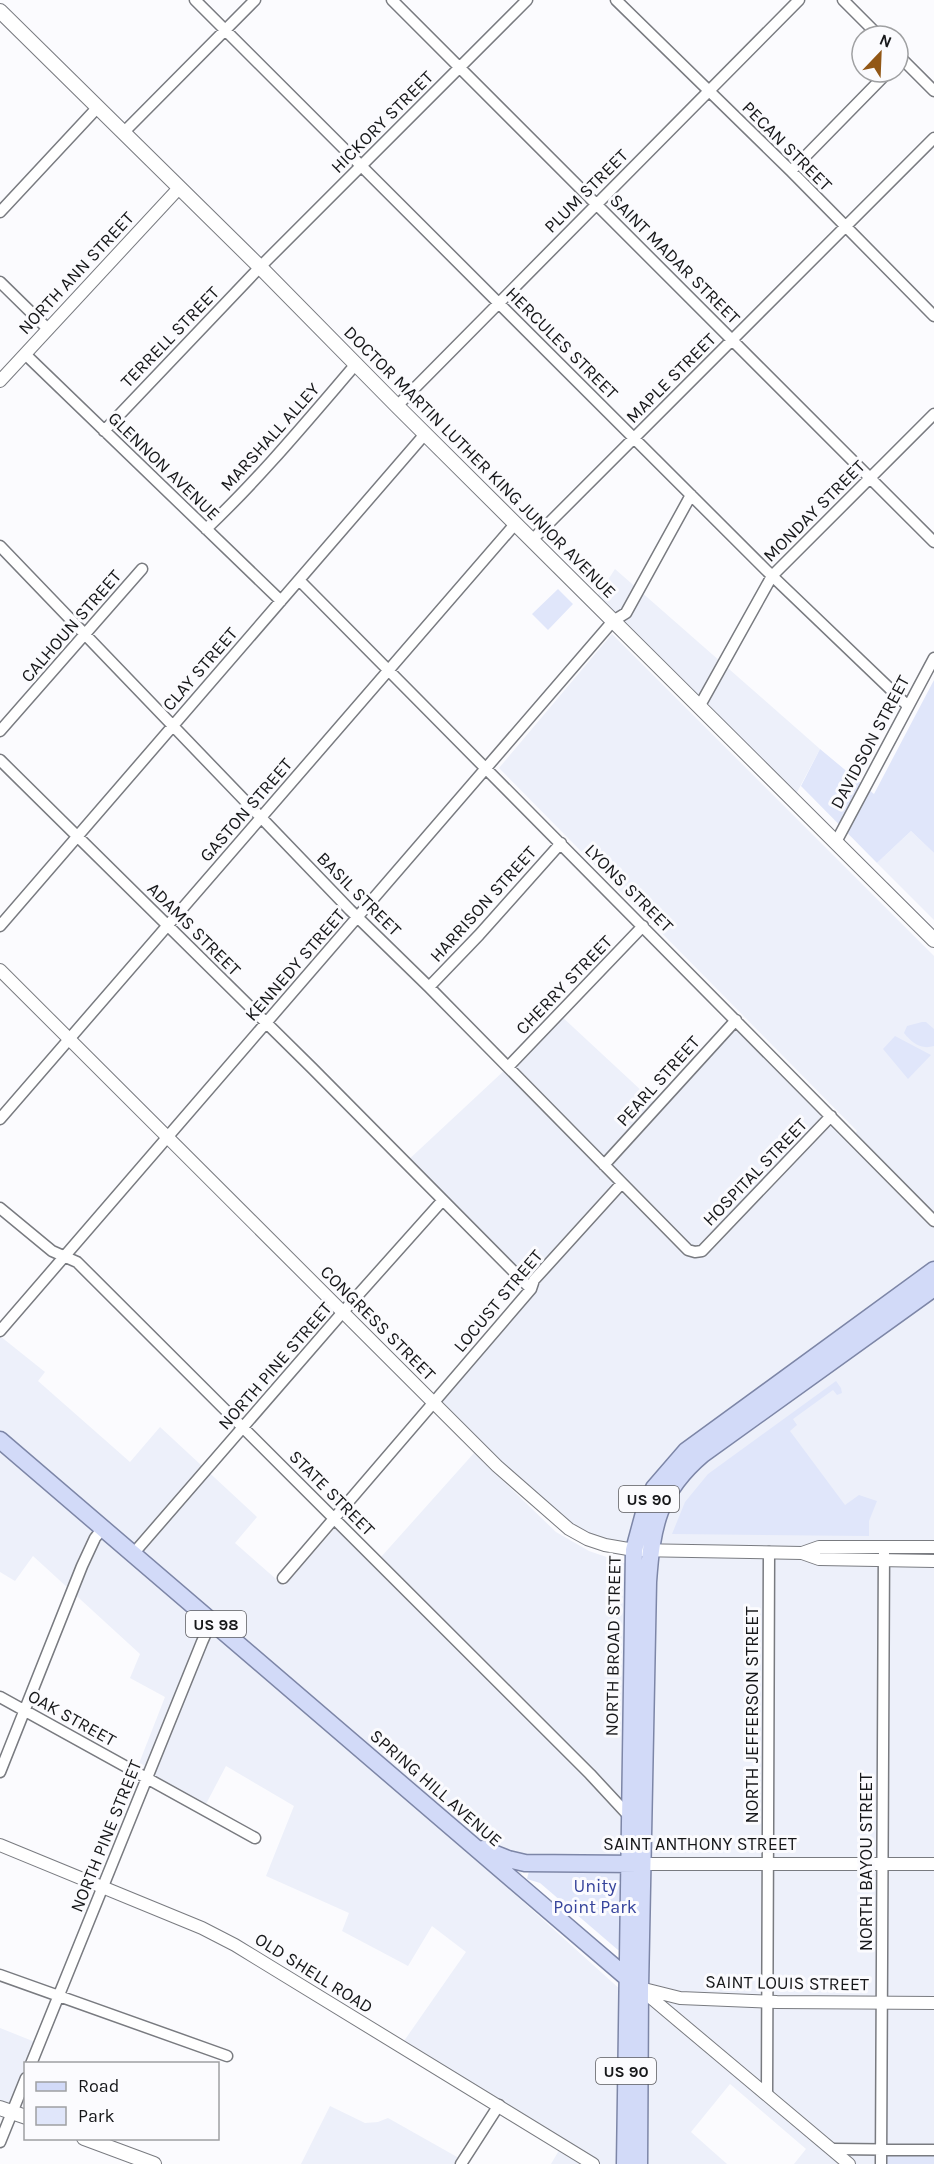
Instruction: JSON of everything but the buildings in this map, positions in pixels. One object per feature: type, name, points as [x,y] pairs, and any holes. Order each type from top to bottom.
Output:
[{"type":"main road","name":"DOCTOR MARTIN LUTHER KING JUNIOR AVENUE","points":[[0,11],[260,267],[934,940]]},
{"type":"main road","name":"NORTH BROAD STREET","points":[[639,2164],[640,1988],[636,1864],[629,1816],[644,1513],[654,1488],[686,1451],[934,1270]]},
{"type":"main road","name":"NORTH BROAD STREET","points":[[625,2164],[627,1977],[636,1864],[645,1664],[642,1550],[653,1531],[658,1513],[669,1492],[686,1468],[934,1288]]},
{"type":"main road","name":"SPRING HILL AVENUE","points":[[0,1440],[640,1988]]},
{"type":"main road","name":"SAINT ANTHONY STREET","points":[[470,1844],[525,1863],[636,1864]]},
{"type":"main road","points":[[6,2110],[24,2117]]},
{"type":"main road","points":[[87,2140],[154,2164]]},
{"type":"street","name":"HERCULES STREET","points":[[195,0],[772,576],[908,706]]},
{"type":"street","points":[[123,134],[255,0]]},
{"type":"street","name":"SAINT MADAR STREET","points":[[392,0],[934,542]]},
{"type":"street","name":"HICKORY STREET","points":[[260,267],[461,68],[526,0]]},
{"type":"street","name":"PECAN STREET","points":[[616,0],[791,171],[934,316]]},
{"type":"street","name":"PLUM STREET","points":[[397,406],[799,0]]},
{"type":"street","points":[[843,0],[867,24]]},
{"type":"street","points":[[910,68],[934,91]]},
{"type":"street","points":[[791,171],[876,84]]},
{"type":"street","points":[[0,212],[97,108]]},
{"type":"street","name":"MAPLE STREET","points":[[533,539],[934,138]]},
{"type":"street","name":"NORTH ANN STREET","points":[[0,381],[179,188]]},
{"type":"street","name":"TERRELL STREET","points":[[104,431],[260,267]]},
{"type":"street","points":[[0,282],[48,329]]},
{"type":"street","name":"GLENNON AVENUE","points":[[25,354],[281,601]]},
{"type":"street","name":"MARSHALL ALLEY","points":[[206,529],[233,504],[279,454],[356,364]]},
{"type":"street","name":"MONDAY STREET","points":[[699,707],[772,576],[934,414]]},
{"type":"street","name":"CLAY STREET","points":[[0,926],[425,434]]},
{"type":"street","name":"KENNEDY STREET","points":[[0,1330],[613,621],[626,613],[691,495]]},
{"type":"street","name":"GASTON STREET","points":[[0,1119],[388,668],[516,523]]},
{"type":"street","name":"BASIL STREET","points":[[0,546],[358,918],[688,1250],[702,1251]]},
{"type":"street","name":"CALHOUN STREET","points":[[0,731],[142,569]]},
{"type":"street","name":"LYONS STREET","points":[[299,580],[934,1221]]},
{"type":"street","name":"DAVIDSON STREET","points":[[836,842],[934,658]]},
{"type":"street","name":"ADAMS STREET","points":[[0,760],[442,1201]]},
{"type":"street","name":"HARRISON STREET","points":[[429,987],[561,843]]},
{"type":"street","name":"CHERRY STREET","points":[[508,1068],[643,926]]},
{"type":"street","name":"CONGRESS STREET","points":[[0,970],[497,1466],[569,1529],[587,1539],[605,1545],[642,1550],[802,1553],[819,1559],[934,1547]]},
{"type":"street","name":"PEARL STREET","points":[[604,1165],[736,1020]]},
{"type":"street","name":"HOSPITAL STREET","points":[[702,1251],[831,1116]]},
{"type":"street","name":"LOCUST STREET","points":[[283,1578],[531,1289],[534,1280],[622,1183]]},
{"type":"street","points":[[442,1201],[531,1289]]},
{"type":"street","name":"NORTH PINE STREET","points":[[133,1554],[442,1201]]},
{"type":"street","name":"STATE STREET","points":[[0,1208],[52,1251],[77,1262],[590,1774],[629,1816]]},
{"type":"street","points":[[0,1772],[82,1566],[95,1538],[103,1528]]},
{"type":"street","name":"NORTH JEFFERSON STREET","points":[[767,2095],[769,1552]]},
{"type":"street","name":"CONGRESS STREET","points":[[884,1554],[934,1561]]},
{"type":"street","name":"NORTH BAYOU STREET","points":[[881,2164],[884,1554]]},
{"type":"street","name":"NORTH PINE STREET","points":[[32,2062],[206,1633],[215,1623]]},
{"type":"street","name":"OAK STREET","points":[[0,1697],[255,1838]]},
{"type":"street","name":"OLD SHELL ROAD","points":[[0,1845],[202,1928],[235,1945],[593,2164]]},
{"type":"street","name":"SAINT ANTHONY STREET","points":[[636,1864],[934,1864]]},
{"type":"street","points":[[0,1975],[227,2056]]},
{"type":"street","name":"SAINT LOUIS STREET","points":[[640,1988],[680,1998],[934,2003]]},
{"type":"street","name":"SPRING HILL AVENUE","points":[[640,1988],[849,2164]]},
{"type":"street","points":[[0,2142],[6,2110],[24,2081]]},
{"type":"street","points":[[460,2164],[499,2105]]},
{"type":"street","points":[[832,2150],[934,2150]]},
{"type":"shaded area","points":[[615,569],[820,749],[795,796],[596,598]]},
{"type":"shaded area","points":[[612,634],[934,956],[934,2164],[794,2164],[806,2149],[730,2084],[691,2132],[727,2164],[551,2164],[565,2140],[404,2041],[466,1952],[432,1926],[408,1966],[342,1931],[349,1913],[266,1876],[294,1806],[226,1766],[206,1804],[138,1766],[165,1697],[130,1678],[140,1654],[33,1556],[15,1581],[0,1572],[0,1336],[45,1372],[38,1381],[130,1462],[160,1427],[257,1517],[235,1543],[284,1586],[336,1527],[373,1566],[474,1453],[556,1532],[589,1551],[627,1564],[629,1549],[587,1539],[433,1403],[531,1289],[405,1163],[508,1067],[559,1014],[658,1106],[736,1020],[852,1137],[857,1131],[499,768]],"holes":[[[532,1859],[621,1870],[622,1991],[510,1890]]]},
{"type":"shaded area","points":[[911,831],[934,853],[934,920],[877,863]]},
{"type":"shaded area","points":[[0,2028],[35,2042],[27,2062],[24,2062],[24,2070],[10,2106],[0,2102]]},
{"type":"shaded area","points":[[330,2106],[365,2123],[388,2118],[466,2162],[465,2164],[301,2164]]},
{"type":"green space","points":[[558,589],[573,604],[548,630],[532,614]]},
{"type":"green space","points":[[934,680],[934,853],[911,831],[877,863],[801,786],[820,749],[874,794]]},
{"type":"green space","points":[[926,1022],[934,1029],[934,1046],[917,1045],[904,1033],[907,1026]]},
{"type":"green space","points":[[895,1036],[931,1055],[908,1079],[883,1049]]},
{"type":"green space","points":[[836,1381],[842,1393],[837,1395],[833,1390],[793,1419],[797,1425],[790,1431],[845,1505],[859,1495],[877,1501],[869,1521],[869,1536],[672,1534],[685,1502],[708,1474]]},
{"type":"green space","name":"Unity Point Park","points":[[621,1870],[621,1949],[618,1950],[540,1883],[527,1879],[529,1871]]},
{"type":"green space","points":[[881,2150],[934,2150],[934,2164],[881,2164]]}]
